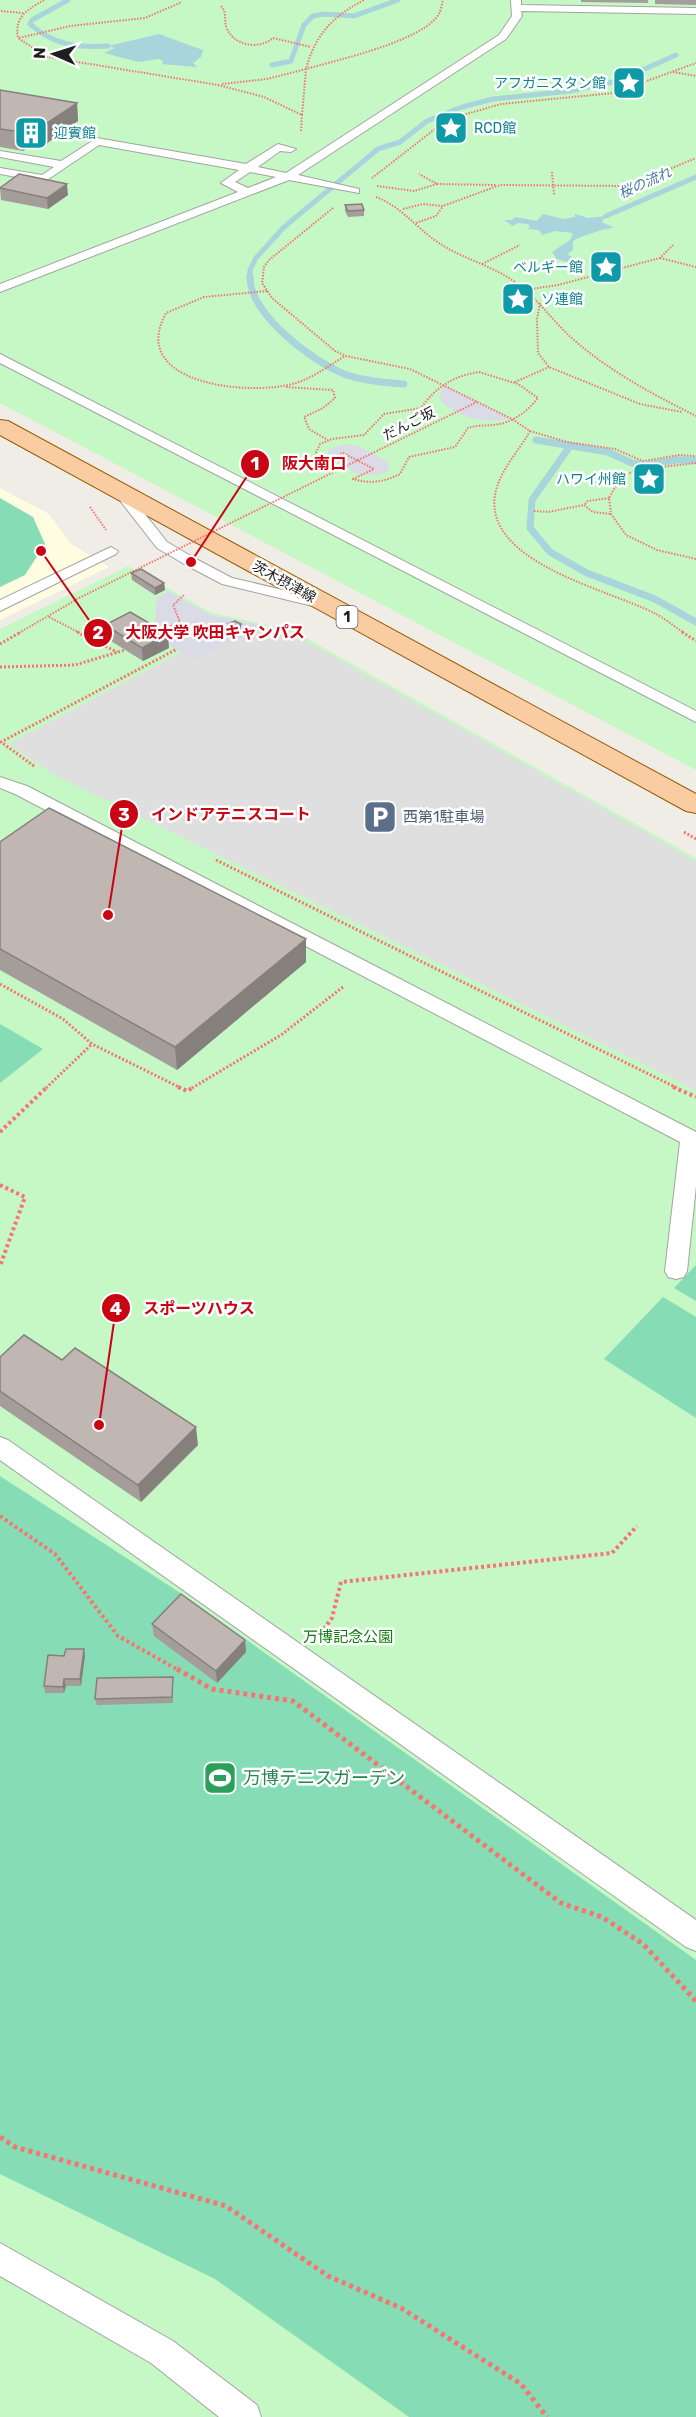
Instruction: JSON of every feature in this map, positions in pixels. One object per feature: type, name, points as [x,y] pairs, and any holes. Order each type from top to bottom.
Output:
[{"type":"main road","name":"茨木摂津線","points":[[0,426],[696,805]]},
{"type":"lane","points":[[517,8],[696,11]]},
{"type":"lane","points":[[517,8],[696,19]]},
{"type":"lane","points":[[0,288],[289,176],[503,37],[517,8]]},
{"type":"lane","points":[[0,171],[44,179],[97,141],[358,189]]},
{"type":"lane","points":[[249,192],[228,183],[278,147],[293,147],[321,155]]},
{"type":"lane","points":[[0,154],[63,165]]},
{"type":"lane","points":[[0,358],[696,717]]},
{"type":"lane","points":[[0,606],[111,551]]},
{"type":"lane","points":[[0,782],[32,796],[694,1140],[676,1271]]},
{"type":"lane","points":[[0,1447],[696,1936]]},
{"type":"lane","points":[[0,2259],[162,2352],[245,2417]]},
{"type":"path","points":[[45,0],[23,13],[16,26],[18,38],[31,49],[47,57],[218,85],[264,98],[302,115],[306,69],[311,47],[328,22],[364,0]]},
{"type":"path","points":[[218,85],[267,79],[364,53],[416,33],[440,14],[443,0]]},
{"type":"path","points":[[18,38],[70,26],[145,18],[182,2]]},
{"type":"path","points":[[221,6],[226,12],[226,27],[234,39],[254,46],[266,44],[273,38],[280,38],[311,47]]},
{"type":"path","points":[[1,11],[23,13]]},
{"type":"path","points":[[696,63],[614,93],[501,104],[444,122],[269,260],[262,275],[262,283],[267,291],[327,345],[346,356],[399,365],[444,385],[530,430],[567,442],[615,450],[643,461],[680,455],[696,456]]},
{"type":"path","points":[[673,72],[696,76]]},
{"type":"path","points":[[358,189],[394,187],[407,192],[425,192],[437,184],[629,186],[696,158]]},
{"type":"path","points":[[552,172],[554,195]]},
{"type":"path","points":[[419,174],[434,180],[437,184]]},
{"type":"path","points":[[403,209],[423,204],[443,206],[500,185]]},
{"type":"path","points":[[358,189],[403,209],[440,244],[512,280],[540,303],[574,340],[598,359],[635,384],[696,416]]},
{"type":"path","points":[[416,223],[436,216],[443,206]]},
{"type":"path","points":[[660,258],[674,244]]},
{"type":"path","points":[[482,264],[520,245]]},
{"type":"path","points":[[524,290],[558,285],[660,258],[696,267]]},
{"type":"path","points":[[267,291],[204,297],[166,313],[156,332],[158,349],[166,362],[184,375],[211,383],[248,388],[285,386],[316,373],[346,356]]},
{"type":"path","points":[[540,303],[537,319],[538,353],[549,367],[640,404],[689,413]]},
{"type":"path","points":[[514,382],[549,367]]},
{"type":"path","points":[[479,372],[514,382],[531,390],[538,398],[532,407],[501,424],[470,427],[455,447],[409,457],[400,474],[389,480],[366,482],[353,479],[374,469],[344,453],[321,463],[314,457],[315,448],[329,440],[363,436],[381,415],[421,408],[434,390],[466,374],[479,372]]},
{"type":"path","points":[[285,386],[301,391],[317,388],[333,390],[335,398],[323,408],[304,417],[309,429],[329,440]]},
{"type":"path","name":"だんご坂","points":[[0,644],[79,598],[477,402]]},
{"type":"path","points":[[530,430],[498,484],[496,509],[507,536],[523,553],[542,566],[654,613],[696,641]]},
{"type":"path","points":[[696,463],[636,470],[621,477],[609,498],[611,514],[626,535],[657,550],[696,560]]},
{"type":"path","points":[[534,511],[548,512],[584,506],[588,501],[609,498]]},
{"type":"path","points":[[87,502],[110,535]]},
{"type":"path","points":[[584,506],[598,515],[611,514]]},
{"type":"path","points":[[150,561],[159,567]]},
{"type":"path","points":[[150,636],[180,622],[173,605],[185,594]]},
{"type":"path","points":[[48,617],[118,652]]},
{"type":"path","points":[[38,769],[1,742],[177,649]]},
{"type":"path","points":[[0,667],[75,665],[125,650]]},
{"type":"path","points":[[675,827],[696,838]]},
{"type":"path","points":[[208,855],[487,993],[622,1063],[696,1097]]},
{"type":"path","points":[[0,984],[63,1019],[92,1044],[187,1091],[281,1035],[365,970]]},
{"type":"path","points":[[0,1132],[92,1044]]},
{"type":"path","points":[[0,1185],[25,1197],[0,1266]]},
{"type":"path","points":[[0,1516],[55,1554],[118,1636],[212,1689],[293,1701],[561,1903],[602,1917],[644,1944],[696,2001]]},
{"type":"path","points":[[302,1659],[332,1618],[341,1582],[612,1553],[637,1526]]},
{"type":"path","points":[[0,2137],[15,2146],[226,2206],[328,2276],[401,2308],[521,2384],[547,2417]]},
{"type":"shaded area","points":[[444,385],[512,419],[492,421],[470,418],[455,412],[439,397]]},
{"type":"shaded area","points":[[344,444],[358,446],[388,462],[389,470],[379,475],[360,475],[328,457],[328,450]]},
{"type":"shaded area","points":[[0,488],[49,514],[70,543],[109,567],[0,620]]},
{"type":"shaded area","points":[[168,591],[211,615],[266,626],[194,660],[143,629],[155,622],[157,598]]},
{"type":"shaded area","name":"西第1駐車場","points":[[266,626],[290,632],[696,861],[696,1090],[53,774],[9,744],[181,652],[194,660]]},
{"type":"green space","points":[[0,0],[696,0],[696,770],[0,403]]},
{"type":"green space","points":[[0,498],[33,517],[45,544],[25,575],[0,587]]},
{"type":"green space","name":"万博記念公園","points":[[128,566],[212,613],[292,630],[696,858],[696,2417],[0,2417],[0,629]]},
{"type":"green space","points":[[0,1024],[43,1049],[0,1083]]},
{"type":"green space","points":[[696,1265],[696,1301],[674,1288]]},
{"type":"green space","points":[[663,1297],[696,1317],[696,1418],[604,1359]]},
{"type":"green space","name":"万博テニスガーデン","points":[[0,1476],[185,1596],[696,1960],[696,2417],[409,2417],[215,2279],[0,2174]]},
{"type":"water","points":[[159,34],[203,50],[201,57],[193,63],[197,67],[162,64],[163,61],[159,59],[138,62],[104,53],[115,48],[108,46]]},
{"type":"water","points":[[543,214],[563,219],[575,217],[575,214],[588,218],[606,216],[602,222],[614,228],[573,241],[573,250],[567,254],[572,257],[567,262],[557,259],[552,252],[570,240],[573,233],[555,231],[542,235],[539,230],[527,229],[530,227],[528,224],[518,223],[513,226],[504,220],[512,220],[515,217],[537,221]]},
{"type":"building","points":[[0,90],[77,103],[41,127],[31,125],[21,132],[0,129]]},
{"type":"building","points":[[19,174],[67,184],[47,198],[0,188]]},
{"type":"building","points":[[362,204],[364,210],[348,211],[345,205]]},
{"type":"building","points":[[141,569],[164,583],[155,588],[131,573]]},
{"type":"building","points":[[130,612],[168,634],[142,648],[105,625]]},
{"type":"building","points":[[235,621],[241,624],[234,628],[228,624]]},
{"type":"building","points":[[49,808],[306,939],[175,1047],[0,949],[0,842]]},
{"type":"building","points":[[24,1335],[62,1360],[75,1348],[196,1427],[138,1485],[0,1391],[0,1357]]},
{"type":"building","points":[[181,1594],[245,1640],[216,1671],[152,1624]]},
{"type":"building","points":[[66,1649],[84,1649],[80,1679],[64,1679],[63,1687],[44,1686],[48,1655],[64,1656]]},
{"type":"building","points":[[173,1677],[172,1697],[95,1699],[97,1678]]},
{"type":"waterway","points":[[68,0],[32,20],[30,24],[48,37],[66,44],[108,46]]},
{"type":"waterway","points":[[272,65],[291,61],[304,25],[313,16],[324,14],[354,16],[398,0]]},
{"type":"waterway","points":[[250,276],[250,270],[256,258],[284,227],[378,149],[400,142],[427,121],[462,107],[493,99],[570,91],[618,81],[676,55]]},
{"type":"waterway","name":"桜の流れ","points":[[606,216],[696,177]]},
{"type":"waterway","points":[[250,276],[252,291],[271,320],[316,359],[351,376],[404,384]]},
{"type":"waterway","points":[[536,440],[608,452],[632,463],[645,465],[677,460],[696,460]]},
{"type":"waterway","points":[[570,446],[532,500],[530,528],[550,552],[587,573],[655,599],[696,622]]},
{"type":"place","name":"アフガニスタン館","points":[[629,83]]},
{"type":"place","name":"RCD館","points":[[451,128]]},
{"type":"place","name":"迎賓館","points":[[31,133]]},
{"type":"place","name":"ベルギー館","points":[[606,267]]},
{"type":"place","name":"ソ連館","points":[[518,299]]},
{"type":"place","name":"ハワイ州館","points":[[649,479]]},
{"type":"place","name":"大阪大学 吹田キャンパス","points":[[41,551]]},
{"type":"place","name":"阪大南口","points":[[191,562]]},
{"type":"place","name":"西第1駐車場","points":[[380,817]]},
{"type":"place","name":"インドアテニスコート","points":[[108,915]]},
{"type":"place","name":"スポーツハウス","points":[[99,1425]]},
{"type":"place","name":"万博テニスガーデン","points":[[220,1778]]}]
